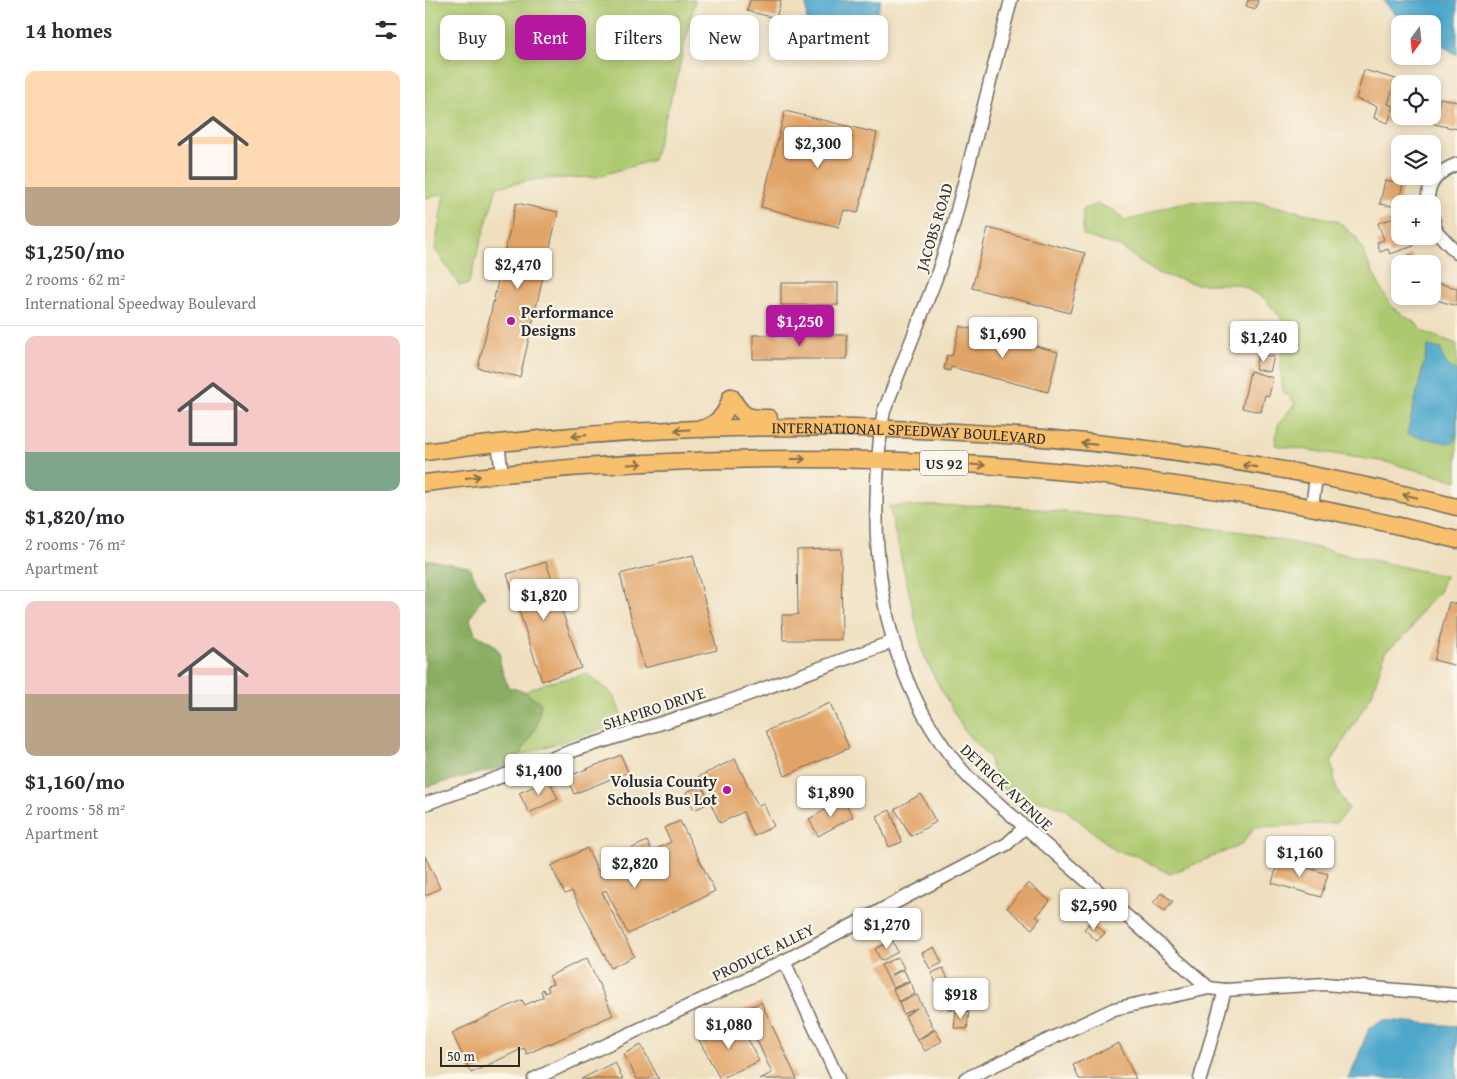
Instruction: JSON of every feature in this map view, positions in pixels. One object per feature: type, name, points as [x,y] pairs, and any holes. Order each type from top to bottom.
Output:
[{"type":"main road","points":[[703,429],[720,420],[726,412],[731,397],[742,414],[750,418],[815,418],[845,429]]},
{"type":"main road","name":"INTERNATIONAL SPEEDWAY BOULEVARD","points":[[425,452],[597,434],[703,429],[845,429],[957,433],[1104,445],[1245,465],[1316,477],[1457,507]]},
{"type":"main road","name":"INTERNATIONAL SPEEDWAY BOULEVARD","points":[[425,483],[502,474],[689,461],[878,459],[958,463],[1100,476],[1312,507],[1457,540]]},
{"type":"street","name":"JACOBS ROAD","points":[[878,459],[880,430],[884,411],[936,278],[953,226],[1011,0]]},
{"type":"street","points":[[1429,195],[1434,179],[1443,170],[1457,164]]},
{"type":"street","points":[[1441,236],[1457,253]]},
{"type":"street","points":[[498,443],[502,474]]},
{"type":"street","name":"DETRICK AVENUE","points":[[878,459],[875,525],[881,589],[892,642],[917,701],[947,754],[969,778],[1209,988]]},
{"type":"street","points":[[1312,507],[1316,477]]},
{"type":"street","name":"SHAPIRO DRIVE","points":[[425,804],[575,750],[716,706],[892,642]]},
{"type":"street","name":"PRODUCE ALLEY","points":[[534,1079],[785,961],[1007,844],[1025,827]]},
{"type":"street","points":[[785,961],[839,1079]]},
{"type":"street","points":[[965,1079],[1114,1009],[1209,988],[1225,990],[1325,984],[1457,996]]},
{"type":"street","points":[[1200,1079],[1225,990]]},
{"type":"green space","points":[[425,0],[695,0],[677,78],[653,160],[596,177],[538,179],[497,187],[468,285],[459,285],[435,249],[444,194],[425,198]]},
{"type":"green space","points":[[1205,201],[1254,201],[1337,221],[1356,237],[1382,291],[1393,308],[1417,324],[1423,332],[1457,344],[1457,481],[1386,462],[1275,445],[1278,425],[1295,403],[1283,391],[1280,366],[1285,337],[1281,318],[1265,299],[1242,286],[1232,284],[1196,284],[1157,273],[1120,247],[1083,235],[1083,209],[1098,204],[1113,210],[1125,220],[1138,218],[1176,204]]},
{"type":"green space","points":[[1001,505],[1244,532],[1445,576],[1439,592],[1423,609],[1409,632],[1385,652],[1372,694],[1331,762],[1337,790],[1349,809],[1336,823],[1260,827],[1256,825],[1241,845],[1170,874],[1136,856],[1116,851],[1066,810],[1047,802],[1013,798],[996,782],[989,757],[965,732],[923,653],[889,506]]},
{"type":"green space","points":[[425,559],[469,567],[485,597],[479,603],[470,619],[475,634],[493,644],[500,653],[500,664],[508,687],[523,691],[541,703],[537,725],[515,764],[425,787]]},
{"type":"green space","points":[[587,674],[613,694],[626,726],[599,730],[520,755],[537,725],[541,703],[524,692],[546,683]]},
{"type":"water","points":[[806,0],[881,0],[877,15],[806,15]]},
{"type":"water","points":[[1383,0],[1457,0],[1457,55],[1441,45],[1441,15],[1397,15]]},
{"type":"water","points":[[1428,346],[1441,349],[1446,362],[1457,371],[1457,434],[1452,444],[1407,434]]},
{"type":"water","points":[[1384,1020],[1457,1026],[1457,1079],[1349,1079],[1369,1028]]},
{"type":"building","points":[[750,0],[781,0],[777,15],[769,16],[747,11]]},
{"type":"building","points":[[1248,0],[1258,0],[1256,9],[1246,6]]},
{"type":"building","points":[[1364,70],[1391,78],[1391,95],[1388,104],[1391,105],[1391,114],[1388,123],[1374,118],[1377,106],[1356,99]]},
{"type":"building","points":[[1441,98],[1457,102],[1457,129],[1439,125],[1441,125]]},
{"type":"building","points":[[785,111],[877,133],[858,213],[844,210],[839,227],[761,207]]},
{"type":"building","points":[[1385,180],[1391,181],[1391,185],[1403,185],[1400,195],[1391,195],[1391,206],[1380,204]]},
{"type":"building","name":"Performance Designs","points":[[516,203],[558,212],[520,377],[478,368]]},
{"type":"building","points":[[1391,219],[1391,245],[1414,246],[1390,254],[1388,249],[1380,252],[1377,242],[1384,240],[1378,223]]},
{"type":"building","points":[[988,228],[1085,253],[1070,313],[972,288]]},
{"type":"building","points":[[781,283],[838,283],[838,305],[781,305]]},
{"type":"building","points":[[1441,284],[1457,288],[1457,306],[1441,301]]},
{"type":"building","points":[[960,326],[1058,352],[1048,392],[951,367],[950,371],[944,369],[947,355],[952,356]]},
{"type":"building","points":[[753,335],[847,335],[847,359],[753,359]]},
{"type":"building","points":[[1258,354],[1274,357],[1270,372],[1255,369]]},
{"type":"building","points":[[1250,371],[1273,378],[1269,396],[1265,395],[1261,412],[1242,408]]},
{"type":"building","points":[[841,549],[842,640],[783,640],[782,615],[798,615],[797,550]]},
{"type":"building","points":[[693,555],[717,650],[644,668],[620,574]]},
{"type":"building","points":[[546,562],[581,668],[542,681],[507,574]]},
{"type":"building","points":[[1449,602],[1457,604],[1457,666],[1434,660]]},
{"type":"building","points":[[830,703],[849,748],[785,776],[766,731]]},
{"type":"building","points":[[621,755],[628,772],[574,794],[567,777]]},
{"type":"building","name":"Volusia County Schools Bus Lot","points":[[735,759],[758,806],[763,803],[774,826],[754,836],[743,812],[720,823],[698,777]]},
{"type":"building","points":[[549,780],[558,799],[529,813],[519,793]]},
{"type":"building","points":[[698,787],[705,805],[694,810],[686,792]]},
{"type":"building","points":[[921,794],[936,822],[911,836],[895,809]]},
{"type":"building","points":[[843,800],[853,817],[818,836],[809,819]]},
{"type":"building","points":[[890,810],[902,842],[889,847],[877,816]]},
{"type":"building","points":[[680,821],[715,891],[628,934],[606,890],[602,892],[634,956],[611,968],[572,891],[565,894],[551,866],[587,848],[601,877],[625,865],[620,854],[647,841],[652,851],[671,842],[664,828]]},
{"type":"building","points":[[425,856],[440,888],[425,896]]},
{"type":"building","points":[[1279,859],[1328,874],[1321,897],[1272,883]]},
{"type":"building","points":[[1028,883],[1050,901],[1036,917],[1040,919],[1032,929],[1007,908]]},
{"type":"building","points":[[1161,893],[1173,901],[1165,911],[1153,903]]},
{"type":"building","points":[[1092,921],[1105,933],[1097,941],[1084,929]]},
{"type":"building","points":[[892,940],[898,952],[881,961],[875,949]]},
{"type":"building","points":[[934,947],[942,963],[930,969],[922,953]]},
{"type":"building","points":[[898,957],[904,968],[891,975],[904,970],[909,981],[893,988],[881,965]]},
{"type":"building","points":[[587,958],[613,1015],[527,1054],[524,1048],[471,1073],[452,1033],[522,1000],[525,1005],[543,997],[541,991],[543,989],[545,993],[549,991],[547,986],[553,984],[549,976]]},
{"type":"building","points":[[943,968],[951,986],[940,991],[931,973]]},
{"type":"building","points":[[911,982],[915,994],[898,1001],[893,989]]},
{"type":"building","points":[[956,989],[961,1007],[949,1011],[944,992]]},
{"type":"building","points":[[917,995],[934,1029],[917,1040],[905,1016],[917,1008],[903,1014],[899,1002]]},
{"type":"building","points":[[761,1002],[797,1079],[759,1079],[772,1073],[743,1010]]},
{"type":"building","points":[[956,1010],[969,1012],[967,1029],[954,1028]]},
{"type":"building","points":[[738,1020],[759,1061],[720,1079],[699,1040]]},
{"type":"building","points":[[935,1030],[942,1041],[925,1051],[918,1040]]},
{"type":"building","points":[[1119,1043],[1136,1079],[1079,1079],[1073,1065]]},
{"type":"building","points":[[641,1045],[659,1079],[637,1079],[624,1054]]},
{"type":"building","points":[[615,1062],[623,1079],[581,1079]]},
{"type":"place","name":"Performance Designs","points":[[511,321]]},
{"type":"place","name":"Volusia County Schools Bus Lot","points":[[727,790]]}]
